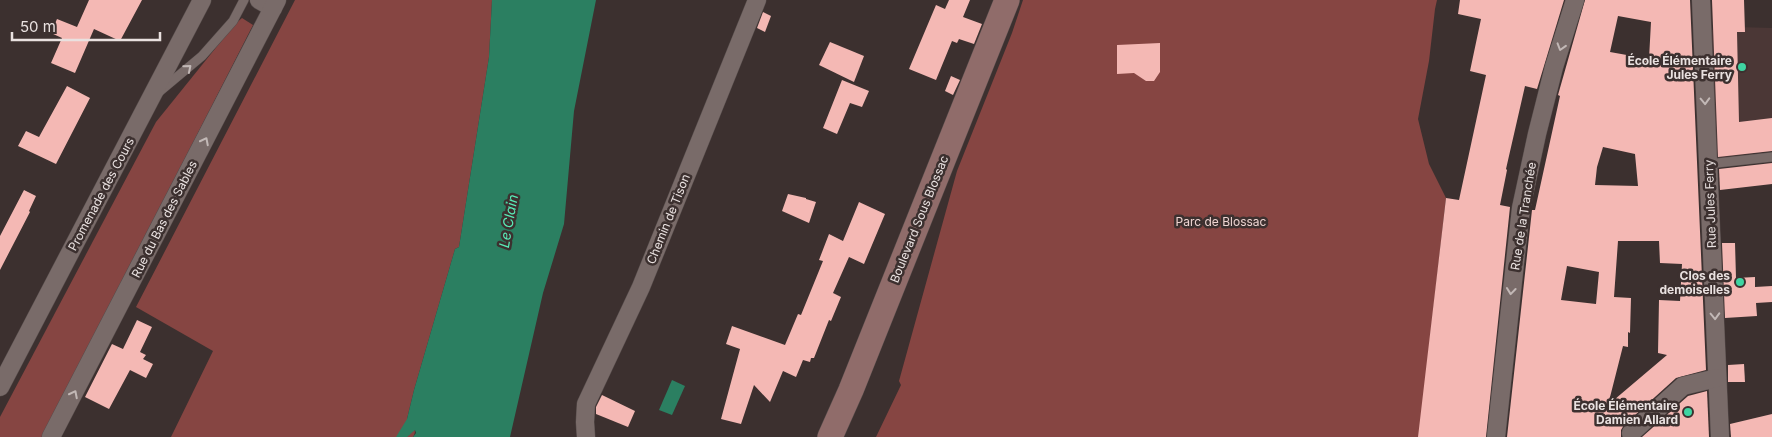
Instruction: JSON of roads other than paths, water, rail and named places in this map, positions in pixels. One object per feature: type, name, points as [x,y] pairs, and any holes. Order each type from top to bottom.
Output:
[{"type":"main road","name":"Boulevard Sous Blossac","points":[[830,437],[1007,0]]},
{"type":"street","name":"Promenade des Cours","points":[[0,387],[202,0]]},
{"type":"street","name":"Chemin de Tison","points":[[586,437],[586,404],[641,288],[757,0]]},
{"type":"street","name":"Rue de la Tranchée","points":[[1496,437],[1521,208],[1552,76],[1575,0]]},
{"type":"street","name":"Rue Jules Ferry","points":[[1701,0],[1720,437]]},
{"type":"street","name":"Rue du Bas des Sables","points":[[51,437],[270,3]]},
{"type":"street","points":[[1631,434],[1683,386],[1717,378]]},
{"type":"lane","points":[[151,99],[202,56],[233,21],[244,0]]},
{"type":"lane","points":[[1708,164],[1772,157]]},
{"type":"water","name":"Le Clain","points":[[492,0],[596,0],[574,111],[564,224],[543,293],[510,437],[413,437],[416,433],[415,430],[407,437],[396,437],[407,419],[455,249],[459,247],[489,57]]},
{"type":"water","points":[[672,380],[685,386],[672,415],[659,410]]},
{"type":"place","name":"École Élémentaire Jules Ferry","points":[[1742,67]]},
{"type":"place","name":"Clos des demoiselles","points":[[1740,282]]},
{"type":"place","name":"École Élémentaire Damien Allard","points":[[1688,412]]},
{"type":"park label","name":"Parc de Blossac","points":[[1221,221]]}]
